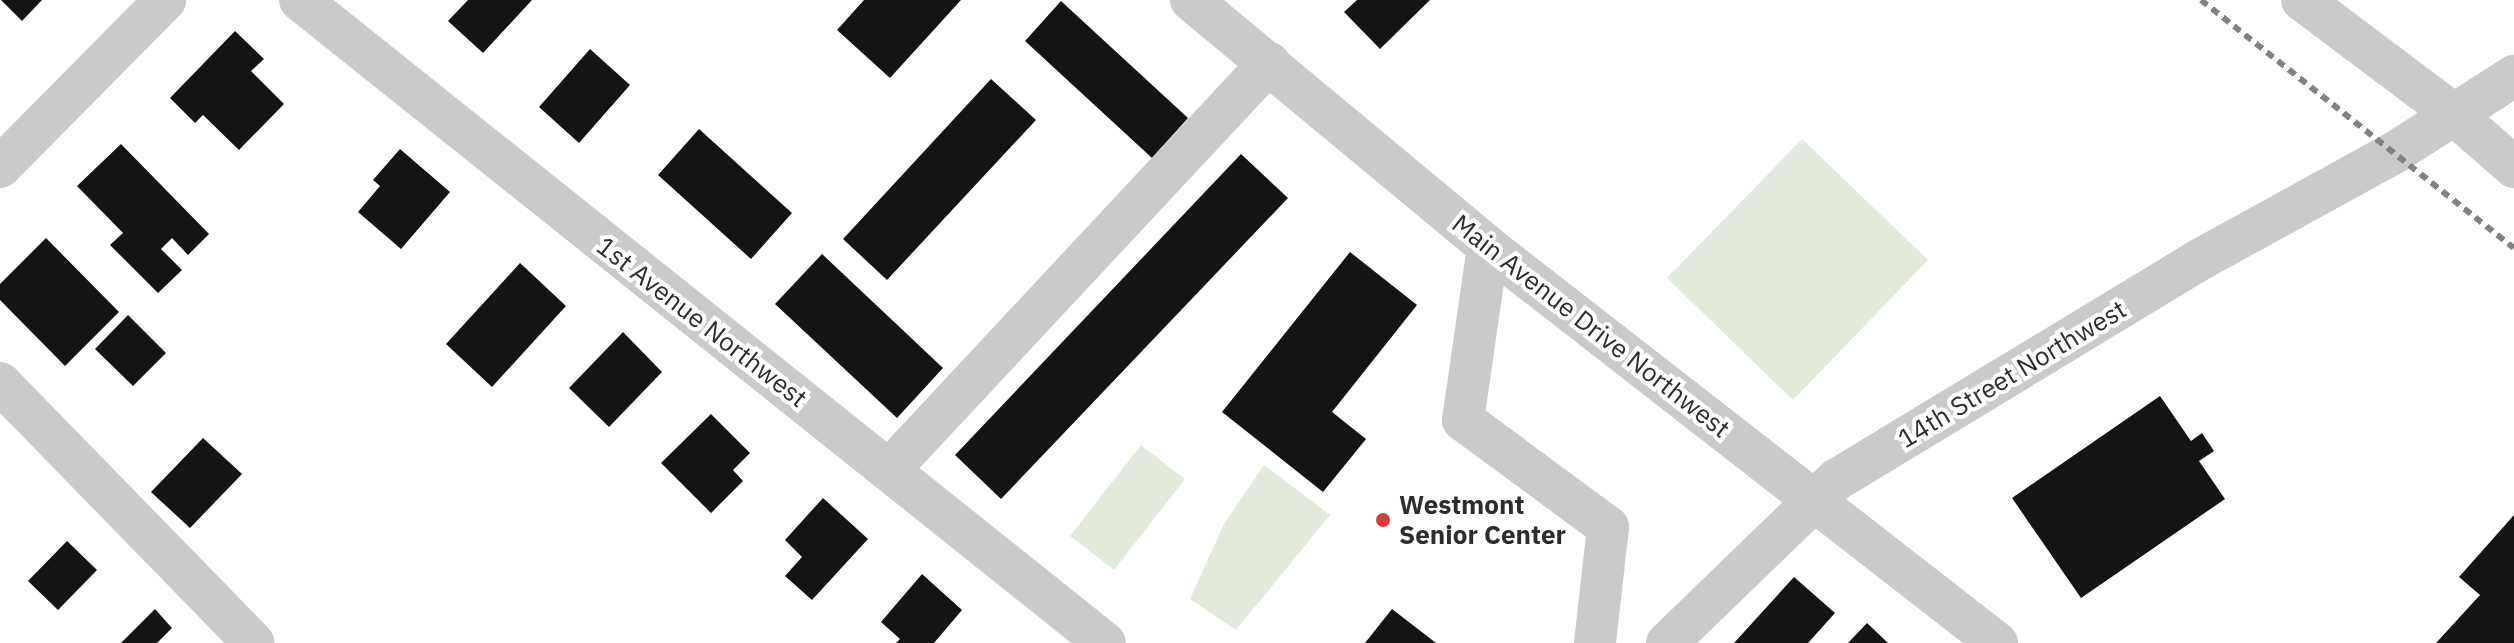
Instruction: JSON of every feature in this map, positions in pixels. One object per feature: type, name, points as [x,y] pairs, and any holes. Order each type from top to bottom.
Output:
[{"type":"street","points":[[0,167],[165,0]]},
{"type":"street","name":"1st Avenue Northwest","points":[[300,0],[1105,643]]},
{"type":"street","name":"Main Avenue Drive Northwest","points":[[1191,0],[1488,247],[1997,643]]},
{"type":"street","points":[[2302,0],[2451,112],[2514,167]]},
{"type":"street","points":[[889,470],[1269,63]]},
{"type":"street","name":"14th Street Northwest","points":[[1667,643],[1811,498],[2201,259],[2394,153],[2451,112],[2514,76]]},
{"type":"street","points":[[1488,247],[1463,420],[1608,527],[1595,643]]},
{"type":"street","points":[[0,383],[254,643]]},
{"type":"green space","points":[[1802,139],[1928,260],[1793,400],[1667,278]]},
{"type":"green space","points":[[1141,445],[1185,479],[1114,570],[1070,536]]},
{"type":"green space","points":[[1264,465],[1330,515],[1236,630],[1190,599],[1224,524]]},
{"type":"building","points":[[1,0],[42,0],[22,21]]},
{"type":"building","points":[[468,0],[532,0],[483,53],[448,21]]},
{"type":"building","points":[[864,0],[961,0],[890,78],[837,30]]},
{"type":"building","points":[[1357,0],[1430,0],[1380,49],[1344,12]]},
{"type":"building","points":[[1061,1],[1188,118],[1152,158],[1025,41]]},
{"type":"building","points":[[235,31],[264,59],[251,71],[284,104],[239,150],[203,115],[195,123],[170,98]]},
{"type":"building","points":[[590,49],[630,85],[579,143],[539,107]]},
{"type":"building","points":[[991,79],[1036,120],[887,280],[843,239]]},
{"type":"building","points":[[699,129],[792,213],[751,259],[658,175]]},
{"type":"building","points":[[121,144],[209,234],[188,255],[172,238],[161,249],[182,270],[158,293],[110,245],[123,233],[77,186]]},
{"type":"building","points":[[400,149],[450,192],[401,249],[358,212],[380,186],[373,180]]},
{"type":"building","points":[[1241,154],[1288,198],[1001,499],[955,455]]},
{"type":"building","points":[[46,238],[119,312],[65,366],[0,300],[0,284]]},
{"type":"building","points":[[1350,252],[1417,305],[1332,412],[1366,439],[1323,492],[1222,412]]},
{"type":"building","points":[[822,254],[943,368],[897,418],[775,304]]},
{"type":"building","points":[[520,263],[566,306],[492,387],[446,344]]},
{"type":"building","points":[[128,315],[166,353],[133,386],[95,349]]},
{"type":"building","points":[[623,332],[662,372],[609,427],[569,388]]},
{"type":"building","points":[[2160,396],[2191,441],[2202,433],[2214,451],[2199,461],[2225,499],[2081,598],[2012,498]]},
{"type":"building","points":[[711,414],[750,453],[733,470],[743,481],[711,513],[661,463]]},
{"type":"building","points":[[203,438],[242,474],[190,528],[151,492]]},
{"type":"building","points":[[823,498],[868,539],[812,600],[785,576],[802,557],[785,540]]},
{"type":"building","points":[[2514,515],[2514,643],[2436,643],[2480,595],[2459,577]]},
{"type":"building","points":[[67,541],[97,570],[58,610],[28,581]]},
{"type":"building","points":[[922,574],[962,610],[934,643],[896,643],[900,639],[881,622]]},
{"type":"building","points":[[1794,577],[1835,613],[1808,643],[1734,643]]},
{"type":"building","points":[[155,609],[172,628],[157,643],[121,643]]},
{"type":"building","points":[[1392,609],[1436,643],[1365,643]]},
{"type":"building","points":[[1867,623],[1888,643],[1848,643]]},
{"type":"railway","points":[[2201,0],[2514,248]]},
{"type":"place","name":"Westmont Senior Center","points":[[1383,520]]}]
